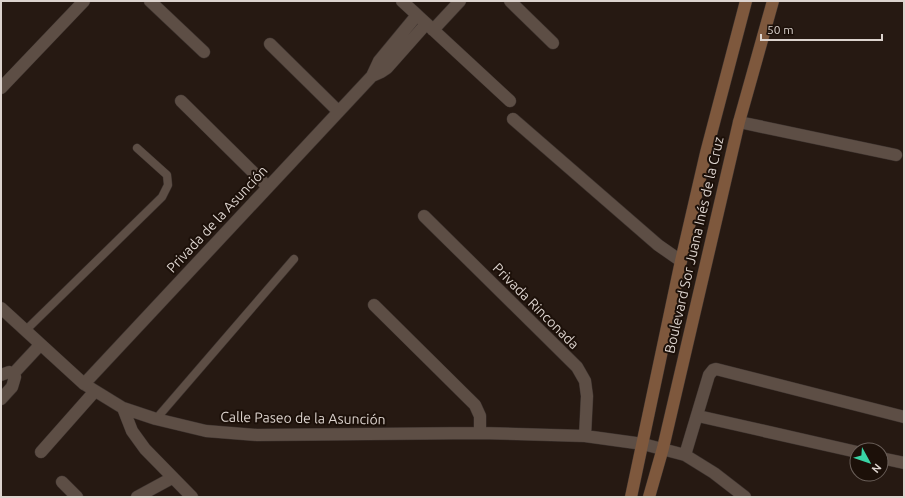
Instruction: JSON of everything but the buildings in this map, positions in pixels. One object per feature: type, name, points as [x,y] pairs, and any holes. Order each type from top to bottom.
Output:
[{"type":"main road","name":"Boulevard Sor Juana Inés de la Cruz","points":[[631,497],[681,261],[706,153],[746,1]]},
{"type":"main road","name":"Boulevard Sor Juana Inés de la Cruz","points":[[649,497],[662,448],[739,122],[773,1]]},
{"type":"street","points":[[1,88],[84,1]]},
{"type":"street","points":[[150,1],[204,52]]},
{"type":"street","points":[[402,1],[510,101]]},
{"type":"street","name":"Privada de la Asunción","points":[[372,76],[387,68],[460,1]]},
{"type":"street","points":[[510,1],[553,43]]},
{"type":"street","name":"Privada de la Asunción","points":[[84,384],[372,76],[379,61],[418,16]]},
{"type":"street","points":[[270,44],[338,111]]},
{"type":"street","points":[[181,101],[268,187]]},
{"type":"street","points":[[514,119],[658,245],[681,261]]},
{"type":"street","points":[[739,122],[896,155]]},
{"type":"street","name":"Privada Rinconada","points":[[424,216],[577,367],[585,381],[587,396],[585,436]]},
{"type":"street","points":[[374,305],[475,405],[480,416],[480,433]]},
{"type":"street","name":"Calle Paseo de la Asunción","points":[[1,308],[84,384],[123,408],[156,419],[206,431],[257,435],[480,433],[585,436],[643,444]]},
{"type":"street","points":[[1,399],[14,382],[7,374],[40,345]]},
{"type":"street","points":[[686,455],[710,375],[713,370],[716,369],[904,417]]},
{"type":"street","points":[[41,452],[95,391]]},
{"type":"street","points":[[123,408],[132,431],[145,448],[172,478],[192,497]]},
{"type":"street","points":[[698,416],[849,450]]},
{"type":"street","points":[[643,444],[686,455],[714,473],[745,497]]},
{"type":"street","points":[[889,460],[904,463]]},
{"type":"street","points":[[137,497],[172,478]]},
{"type":"street","points":[[62,482],[77,497]]},
{"type":"lane","points":[[25,331],[162,197],[168,185],[166,175],[137,148]]},
{"type":"lane","points":[[156,419],[294,259]]}]
